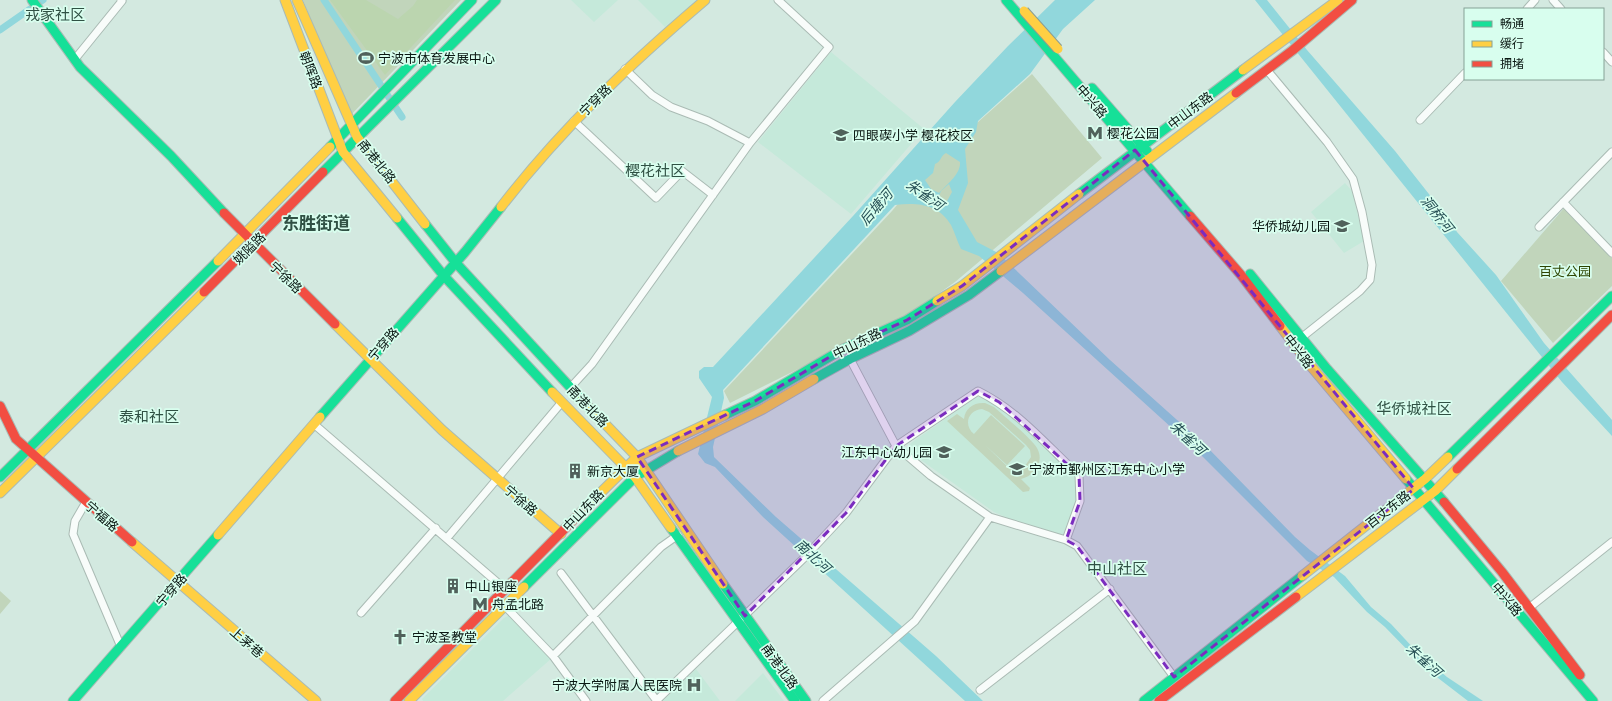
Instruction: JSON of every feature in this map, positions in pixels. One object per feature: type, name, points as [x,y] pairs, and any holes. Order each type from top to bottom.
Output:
[{"type":"main road","name":"宁徐路","points":[[32,0],[74,59],[171,156],[244,235],[442,430],[560,534]]},
{"type":"main road","name":"朝晖路","points":[[285,0],[337,140]]},
{"type":"main road","name":"朝晖路","points":[[297,0],[351,126]]},
{"type":"main road","name":"姚隘路","points":[[0,477],[244,235],[472,0]]},
{"type":"main road","name":"姚隘路","points":[[0,493],[253,244],[357,137],[496,0]]},
{"type":"main road","name":"宁穿路","points":[[73,701],[315,425],[370,359],[456,263],[537,162],[574,121],[626,69],[705,0]]},
{"type":"main road","name":"中兴路","points":[[1006,0],[1021,13],[1139,148],[1309,364],[1592,701]]},
{"type":"main road","name":"中兴路","points":[[1014,0],[1021,13]]},
{"type":"main road","name":"中山东路","points":[[395,701],[506,590],[625,467],[637,457],[755,401],[843,349],[907,320],[962,286],[1139,148],[1338,0]]},
{"type":"main road","name":"中山东路","points":[[409,701],[635,477],[665,457],[763,409],[850,359],[909,331],[969,295],[1293,50],[1352,0]]},
{"type":"main road","name":"甬港北路","points":[[351,126],[357,137],[456,263],[570,388],[637,457],[795,701]]},
{"type":"main road","name":"甬港北路","points":[[337,140],[343,152],[444,276],[562,402],[635,477],[806,701]]},
{"type":"main road","name":"中兴路","points":[[1148,160],[1327,369],[1425,479],[1529,608],[1600,701]]},
{"type":"main road","name":"百丈东路","points":[[1144,701],[1414,489],[1612,296]]},
{"type":"main road","name":"百丈东路","points":[[1159,701],[1435,491],[1612,315]]},
{"type":"main road","name":"宁福路","points":[[0,406],[16,438],[27,450],[178,582]]},
{"type":"main road","name":"上茅巷","points":[[178,582],[316,701]]},
{"type":"street","points":[[74,59],[122,1],[121,0]]},
{"type":"street","points":[[570,388],[592,364],[750,143],[829,47],[778,0]]},
{"type":"street","points":[[1528,8],[1536,0]]},
{"type":"street","points":[[1553,0],[1560,8]]},
{"type":"street","points":[[1604,53],[1612,62]]},
{"type":"street","points":[[626,69],[652,95],[671,107],[708,121],[750,143]]},
{"type":"street","points":[[1267,70],[1327,142],[1353,179],[1362,212],[1372,265],[1370,280],[1365,286],[1301,338]]},
{"type":"street","points":[[1420,120],[1464,74]]},
{"type":"street","points":[[574,121],[656,198],[682,171],[713,195]]},
{"type":"street","points":[[1539,227],[1612,152]]},
{"type":"street","points":[[1563,202],[1612,253]]},
{"type":"street","points":[[843,349],[850,359],[896,446],[930,476],[990,517],[1066,540],[1077,546],[1174,677]]},
{"type":"street","points":[[561,573],[657,701],[805,558],[846,513],[896,446],[978,391],[1000,402],[1038,434],[1079,475],[1080,501],[1066,540]]},
{"type":"street","points":[[447,538],[562,402]]},
{"type":"street","points":[[315,425],[506,590]]},
{"type":"street","points":[[86,502],[77,515],[73,534],[121,647]]},
{"type":"street","points":[[823,701],[915,621],[990,517]]},
{"type":"street","points":[[361,613],[436,528]]},
{"type":"street","points":[[553,656],[661,548],[678,535]]},
{"type":"street","points":[[1529,608],[1612,542]]},
{"type":"street","points":[[980,690],[1110,589]]},
{"type":"street","points":[[505,606],[553,656],[586,701]]},
{"type":"highlighted area","points":[[1135,150],[1414,489],[1174,677],[1077,546],[1066,540],[1080,501],[1079,475],[999,402],[978,391],[896,446],[846,513],[745,616],[637,457],[755,401],[843,349],[907,320],[962,286]]},
{"type":"shaded area","points":[[330,0],[366,0],[398,19],[413,6],[417,0],[455,0],[385,75]]},
{"type":"shaded area","points":[[571,0],[618,0],[594,22]]},
{"type":"shaded area","points":[[638,0],[697,0],[665,27]]},
{"type":"shaded area","name":"四眼碶小学 樱花校区","points":[[831,52],[924,129],[851,214],[758,142]]},
{"type":"shaded area","name":"华侨城幼儿园","points":[[1345,183],[1352,191],[1364,241],[1344,253],[1311,212]]},
{"type":"shaded area","name":"宁波市鄞州区江东中心小学","points":[[982,396],[1009,413],[1076,475],[1078,502],[1064,537],[1029,527],[994,512],[911,453],[908,448],[911,443],[975,398]]},
{"type":"shaded area","points":[[510,615],[552,658],[503,701],[423,701],[422,699],[504,618]]},
{"type":"shaded area","name":"宁波大学附属人民医院","points":[[696,669],[720,701],[663,701]]},
{"type":"shaded area","points":[[763,673],[784,701],[735,701]]},
{"type":"green space","name":"宁波市体育发展中心","points":[[303,0],[461,0],[350,116]]},
{"type":"green space","name":"樱花公园","points":[[1032,74],[1102,158],[955,282],[911,313],[730,403],[724,391],[892,211],[933,162]]},
{"type":"green space","name":"百丈公园","points":[[1565,207],[1612,258],[1612,286],[1553,343],[1501,281]]},
{"type":"green space","points":[[981,403],[994,407],[1024,433],[1037,448],[1040,458],[1037,468],[1030,475],[1021,479],[1030,488],[1029,491],[1023,492],[947,421],[957,414],[964,419],[966,412],[971,406]],"holes":[[[982,409],[989,412],[1030,450],[1031,457],[1023,469],[1010,469],[985,445],[1007,465],[1025,446],[991,415],[974,434],[971,430],[968,422],[970,415],[973,412]]]},
{"type":"green space","points":[[0,591],[11,601],[0,614]]},
{"type":"water","points":[[1055,0],[1095,0],[1063,29],[1030,74],[978,121],[976,132],[965,149],[968,183],[958,210],[977,242],[998,253],[1110,360],[1205,445],[1295,537],[1345,576],[1371,607],[1391,624],[1417,652],[1447,677],[1483,701],[1468,701],[1425,668],[1385,627],[1367,612],[1334,577],[1307,561],[1194,448],[1023,293],[979,256],[961,249],[951,225],[946,218],[934,209],[927,206],[919,204],[895,205],[723,390],[724,398],[713,447],[714,457],[776,517],[936,656],[983,701],[965,701],[763,517],[715,467],[705,463],[698,454],[712,397],[699,378],[699,371],[704,367],[713,367],[1008,46]],"holes":[[[946,153],[960,162],[960,166],[956,175],[939,193],[931,189],[925,180],[933,173],[935,164],[939,162]],[[949,184],[952,192],[946,203],[938,198],[941,191]]]},
{"type":"water","name":"洞桥河","points":[[1255,0],[1267,0],[1307,50],[1395,151],[1451,222],[1457,232],[1496,275],[1544,343],[1612,420],[1612,436],[1562,382]]},
{"type":"waterway","points":[[0,30],[43,0]]},
{"type":"waterway","points":[[324,0],[402,117]]},
{"type":"traffic: fast","points":[[32,0],[80,67],[171,156],[224,213]]},
{"type":"traffic: fast","points":[[330,147],[472,0]]},
{"type":"traffic: fast","points":[[323,172],[496,0]]},
{"type":"traffic: fast","points":[[1006,0],[1190,216]]},
{"type":"traffic: fast","points":[[1079,194],[1243,70]]},
{"type":"traffic: fast","points":[[1092,88],[1147,151]]},
{"type":"traffic: fast","points":[[320,417],[465,252],[501,207]]},
{"type":"traffic: fast","points":[[397,218],[444,276],[552,392]]},
{"type":"traffic: fast","points":[[425,224],[456,263],[582,400]]},
{"type":"traffic: fast","points":[[0,477],[218,261]]},
{"type":"traffic: fast","points":[[814,379],[850,359],[909,331],[969,295],[1001,271]]},
{"type":"traffic: fast","points":[[1250,274],[1327,369],[1444,502]]},
{"type":"traffic: fast","points":[[1448,457],[1612,296]]},
{"type":"traffic: fast","points":[[725,415],[755,401],[843,349],[907,320],[937,301]]},
{"type":"traffic: fast","points":[[524,587],[635,477],[678,451]]},
{"type":"traffic: fast","points":[[1406,479],[1593,701]]},
{"type":"traffic: fast","points":[[671,528],[795,701]]},
{"type":"traffic: fast","points":[[73,701],[218,535]]},
{"type":"traffic: fast","points":[[1144,701],[1302,576]]},
{"type":"traffic: fast","points":[[723,584],[806,701]]},
{"type":"traffic: slow","points":[[285,0],[343,152],[397,218]]},
{"type":"traffic: slow","points":[[297,0],[357,137],[425,224]]},
{"type":"traffic: slow","points":[[501,207],[524,178],[572,124],[650,48],[705,0]]},
{"type":"traffic: slow","points":[[1243,70],[1338,0]]},
{"type":"traffic: slow","points":[[1024,11],[1058,49]]},
{"type":"traffic: slow","points":[[1001,271],[1236,93]]},
{"type":"traffic: slow","points":[[218,261],[330,147]]},
{"type":"traffic: slow","points":[[937,301],[962,286],[1079,194]]},
{"type":"traffic: slow","points":[[0,493],[204,292]]},
{"type":"traffic: slow","points":[[335,324],[442,430],[561,534]]},
{"type":"traffic: slow","points":[[1280,326],[1309,364],[1406,479]]},
{"type":"traffic: slow","points":[[678,451],[763,409],[814,379]]},
{"type":"traffic: slow","points":[[552,392],[635,477],[671,528]]},
{"type":"traffic: slow","points":[[582,400],[637,457],[723,584]]},
{"type":"traffic: slow","points":[[588,505],[637,457],[725,415]]},
{"type":"traffic: slow","points":[[218,535],[320,417]]},
{"type":"traffic: slow","points":[[1302,576],[1425,479],[1448,457]]},
{"type":"traffic: slow","points":[[1296,597],[1435,491],[1457,469]]},
{"type":"traffic: slow","points":[[132,542],[316,701]]},
{"type":"traffic: slow","points":[[409,701],[524,587]]},
{"type":"traffic: jam","points":[[1236,93],[1293,50],[1352,0]]},
{"type":"traffic: jam","points":[[204,292],[323,172]]},
{"type":"traffic: jam","points":[[224,213],[335,324]]},
{"type":"traffic: jam","points":[[1190,216],[1241,275],[1280,326]]},
{"type":"traffic: jam","points":[[1457,469],[1612,315]]},
{"type":"traffic: jam","points":[[0,406],[16,439],[132,542]]},
{"type":"traffic: jam","points":[[1444,502],[1502,572],[1580,675]]},
{"type":"traffic: jam","points":[[395,701],[588,505]]},
{"type":"traffic: jam","points":[[1159,701],[1296,597]]},
{"type":"place","name":"宁波市体育发展中心","points":[[366,58]]},
{"type":"place","name":"樱花公园","points":[[1095,133]]},
{"type":"place","name":"四眼碶小学 樱花校区","points":[[841,135]]},
{"type":"place","name":"华侨城幼儿园","points":[[1342,226]]},
{"type":"place","name":"江东中心幼儿园","points":[[944,452]]},
{"type":"place","name":"宁波市鄞州区江东中心小学","points":[[1017,469]]},
{"type":"place","name":"新京大厦","points":[[575,471]]},
{"type":"place","name":"中山银座","points":[[453,586]]},
{"type":"place","name":"舟孟北路","points":[[480,604]]},
{"type":"place","name":"宁波圣教堂","points":[[400,637]]},
{"type":"place","name":"宁波大学附属人民医院","points":[[694,685]]},
{"type":"district","name":"戎家社区","points":[[55,15]]},
{"type":"district","name":"樱花社区","points":[[655,171]]},
{"type":"district","name":"东胜街道","points":[[316,223]]},
{"type":"district","name":"华侨城社区","points":[[1414,409]]},
{"type":"district","name":"泰和社区","points":[[149,417]]},
{"type":"district","name":"中山社区","points":[[1117,569]]},
{"type":"water label","name":"朱雀河","points":[[925,195]]},
{"type":"water label","name":"后塘河","points":[[876,207]]},
{"type":"water label","name":"朱雀河","points":[[1188,438]]},
{"type":"water label","name":"南北河","points":[[813,556]]},
{"type":"water label","name":"朱雀河","points":[[1424,660]]}]
